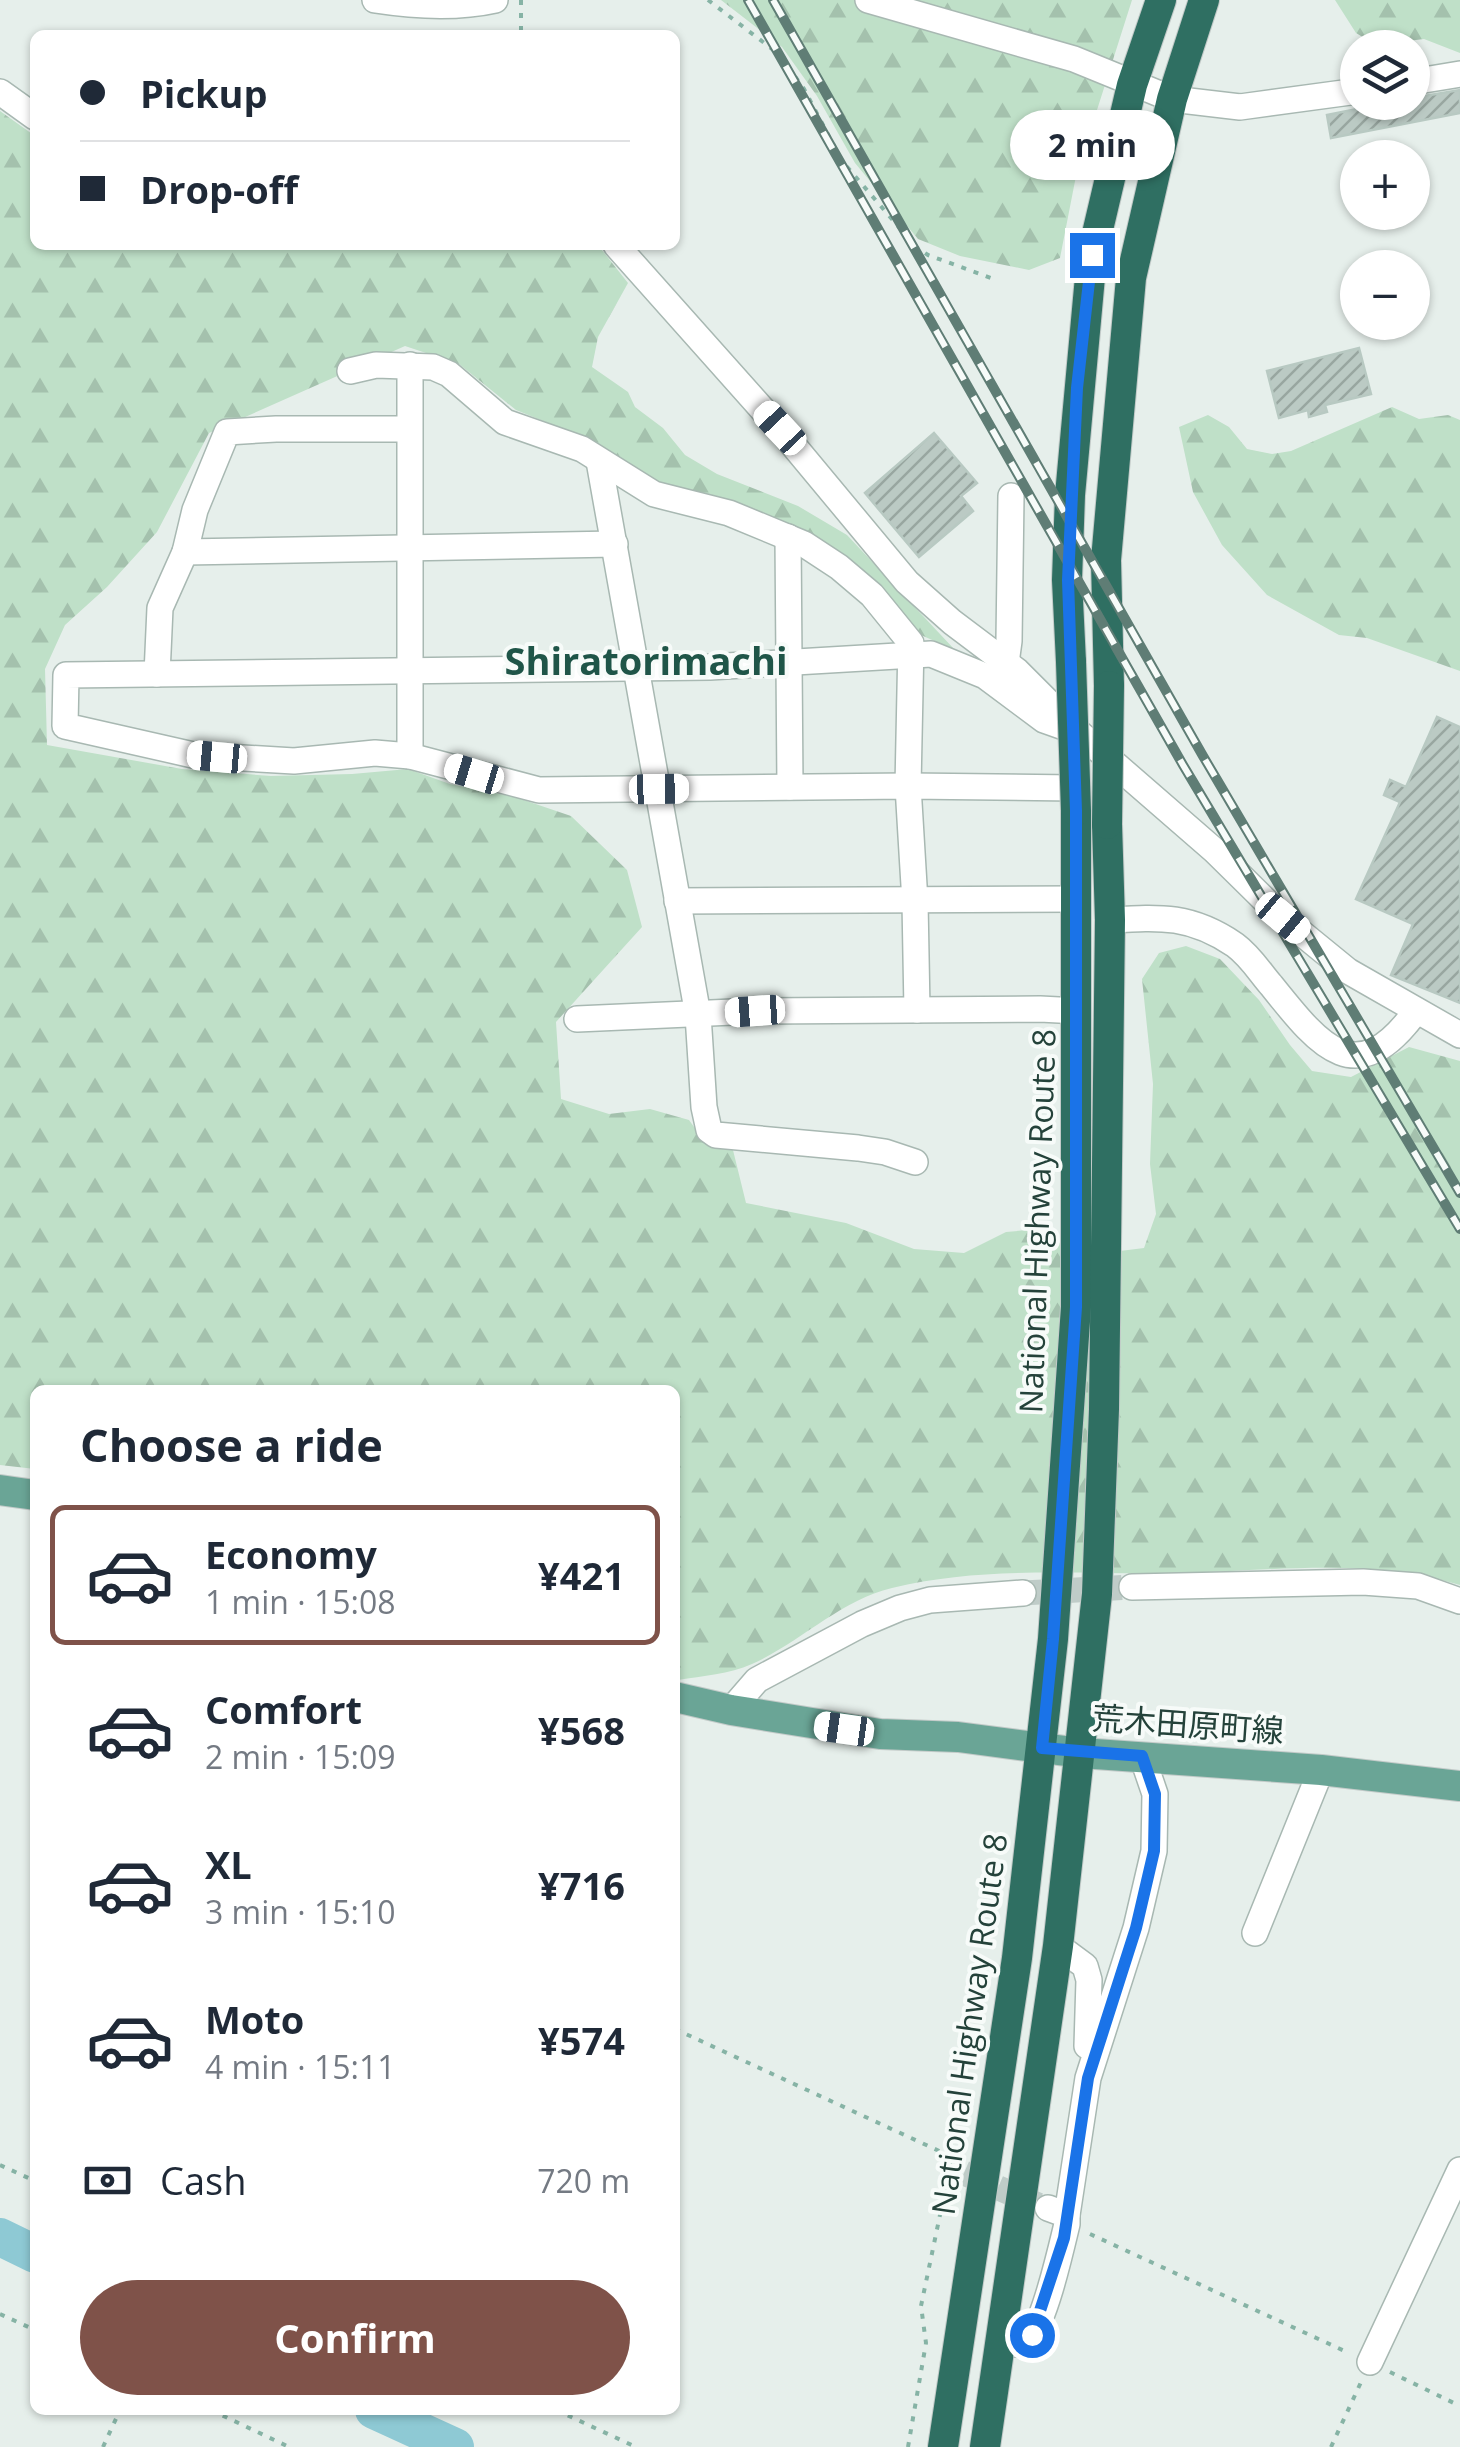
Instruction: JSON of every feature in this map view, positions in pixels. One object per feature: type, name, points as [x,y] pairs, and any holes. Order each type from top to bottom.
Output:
[{"type":"highway","name":"National Highway Route 8","points":[[943,2447],[1014,1977],[1042,1748],[1076,1307],[1076,800],[1068,546],[1077,388],[1092,255],[1132,85],[1161,0]]},
{"type":"highway","name":"National Highway Route 8","points":[[985,2447],[1058,1946],[1097,1594],[1104,1409],[1110,920],[1106,560],[1124,332],[1131,278],[1172,99],[1204,0]]},
{"type":"main road","points":[[0,1490],[30,1494]]},
{"type":"main road","name":"荒木田原町線","points":[[680,1697],[731,1710],[880,1734],[958,1737],[1080,1753],[1321,1770],[1460,1786]]},
{"type":"street","points":[[374,0],[414,6],[495,0]]},
{"type":"street","points":[[868,0],[1074,59],[1172,99],[1240,107],[1340,93]]},
{"type":"street","points":[[1430,79],[1460,74]]},
{"type":"street","points":[[0,92],[30,113]]},
{"type":"street","points":[[620,250],[780,428],[906,582],[1006,662],[1078,732],[1214,850],[1283,918],[1348,971],[1460,1035]]},
{"type":"street","points":[[350,371],[376,365],[433,367],[449,374],[505,422],[582,449],[654,494],[729,514],[788,537],[821,554],[872,595],[911,644],[908,786],[916,1010]]},
{"type":"street","points":[[410,365],[410,756]]},
{"type":"street","points":[[157,674],[160,608],[185,552],[196,510],[226,432],[409,428]]},
{"type":"street","points":[[600,461],[698,1015],[709,1130],[716,1134],[886,1152],[915,1162]]},
{"type":"street","points":[[1006,662],[1012,496]]},
{"type":"street","points":[[788,537],[790,787]]},
{"type":"street","points":[[185,552],[615,544]]},
{"type":"street","points":[[1076,800],[908,786],[539,790],[410,756],[374,754],[294,761],[209,757],[65,726],[66,675],[638,668],[931,654],[985,676],[1044,720],[1078,732]]},
{"type":"street","points":[[678,901],[1077,899]]},
{"type":"street","points":[[1110,920],[1165,917],[1195,924],[1223,938],[1254,961],[1304,1022],[1340,1054],[1360,1056],[1379,1051],[1397,1037],[1416,1012]]},
{"type":"street","points":[[577,1019],[755,1011],[1078,1012]]},
{"type":"street","points":[[1132,1588],[1363,1582],[1418,1586],[1460,1601]]},
{"type":"street","points":[[731,1710],[757,1680],[900,1608],[930,1600],[1023,1592]]},
{"type":"street","points":[[1000,2346],[1024,2342],[1032,2335],[1088,2078],[1136,1928],[1154,1851],[1155,1794],[1142,1756]]},
{"type":"street","points":[[1254,1933],[1321,1770]]},
{"type":"street","points":[[1058,1946],[1086,1966],[1088,2078]]},
{"type":"street","points":[[1370,2362],[1454,2203],[1460,2170]]},
{"type":"path","points":[[521,0],[521,30]]},
{"type":"path","points":[[708,0],[780,55],[804,89],[842,161],[916,247],[990,278]]},
{"type":"path","points":[[680,2031],[950,2156],[921,2306],[926,2343],[908,2447]]},
{"type":"path","points":[[0,2165],[30,2179]]},
{"type":"path","points":[[950,2165],[964,2173]]},
{"type":"path","points":[[1060,2216],[1460,2406]]},
{"type":"path","points":[[0,2314],[30,2328]]},
{"type":"path","points":[[1331,2447],[1370,2362]]},
{"type":"path","points":[[103,2447],[118,2415]]},
{"type":"path","points":[[221,2415],[290,2447]]},
{"type":"path","points":[[567,2415],[636,2447]]},
{"type":"green space","points":[[721,0],[1132,0],[1076,176],[1060,258],[1029,270],[960,256],[918,239],[855,163],[817,96],[782,47]]},
{"type":"green space","points":[[1335,0],[1460,0],[1460,53],[1430,41],[1430,30],[1354,30]]},
{"type":"green space","points":[[0,111],[30,132],[30,250],[602,250],[628,283],[598,337],[592,367],[628,392],[635,407],[663,428],[685,455],[717,474],[798,506],[847,535],[955,650],[914,632],[847,564],[658,487],[593,441],[516,410],[459,364],[405,346],[209,433],[157,532],[107,587],[65,625],[45,669],[47,745],[182,769],[271,776],[408,769],[571,816],[627,870],[642,927],[556,1022],[561,1099],[609,1114],[650,1109],[689,1120],[707,1145],[732,1146],[746,1203],[846,1223],[914,1249],[964,1253],[1006,1232],[1038,1229],[1080,1256],[1144,1248],[1156,1214],[1150,1164],[1153,1084],[1142,979],[1159,953],[1186,946],[1220,959],[1259,1000],[1312,1071],[1351,1077],[1409,1047],[1460,1061],[1460,1585],[1426,1576],[1356,1568],[963,1576],[873,1594],[752,1664],[680,1680],[680,1385],[30,1385],[30,1468],[0,1465]]},
{"type":"green space","points":[[1392,407],[1419,419],[1448,415],[1460,420],[1460,671],[1367,638],[1339,635],[1267,595],[1222,545],[1193,492],[1179,427],[1208,415],[1229,427],[1247,449],[1272,454],[1291,451]]},
{"type":"building","points":[[1460,90],[1460,113],[1430,119],[1430,95]]},
{"type":"building","points":[[1340,112],[1340,120],[1424,120],[1331,138],[1327,115]]},
{"type":"building","points":[[1359,348],[1371,394],[1325,405],[1327,412],[1309,417],[1308,410],[1279,418],[1267,371]]},
{"type":"building","points":[[934,433],[977,483],[961,496],[973,511],[919,557],[865,493]]},
{"type":"building","points":[[1437,717],[1460,727],[1460,1003],[1391,975],[1413,924],[1356,899],[1400,802],[1384,795],[1390,780],[1406,787]]},
{"type":"waterway","points":[[0,2237],[30,2252]]},
{"type":"waterway","points":[[385,2415],[455,2447]]},
{"type":"tunnel","points":[[1023,1593],[1132,1587]]},
{"type":"tunnel","points":[[964,2173],[1038,2205]]},
{"type":"railway","points":[[748,0],[1183,765],[1460,1229]]},
{"type":"railway","points":[[773,0],[1203,756],[1460,1193]]},
{"type":"district","name":"Shiratorimachi","points":[[646,662]]},
{"type":"route","points":[[1032,2335],[1064,2238],[1088,2078],[1148,1884],[1156,1827],[1155,1794],[1142,1756],[1042,1748],[1076,1307],[1076,811],[1068,580],[1077,388],[1092,255]]}]
